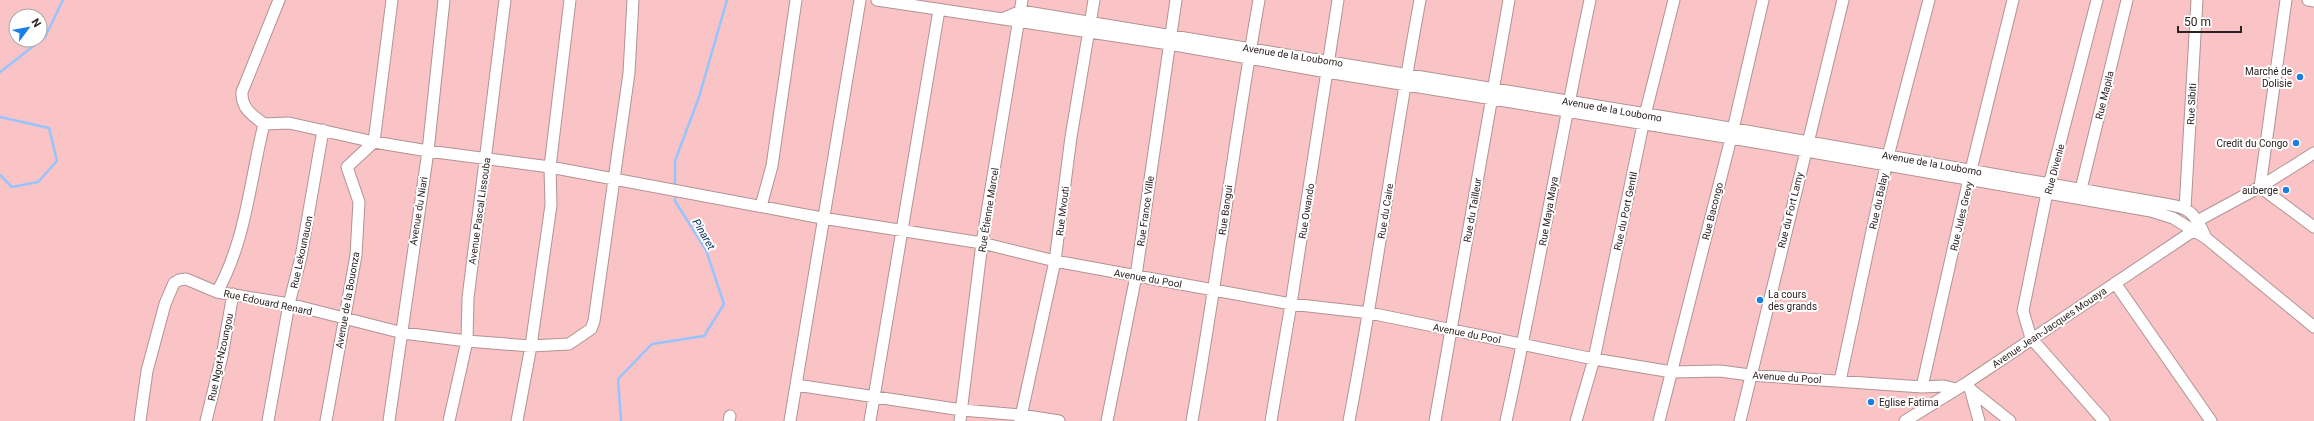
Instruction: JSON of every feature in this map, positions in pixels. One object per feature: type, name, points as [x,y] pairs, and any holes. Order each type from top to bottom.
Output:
[{"type":"street","points":[[264,124],[245,109],[242,100],[242,92],[279,0]]},
{"type":"street","points":[[374,142],[392,0]]},
{"type":"street","name":"Avenue du Niari","points":[[389,421],[403,333],[415,233],[428,151],[444,0]]},
{"type":"street","name":"Avenue Pascal Lissouba","points":[[449,421],[467,341],[468,298],[505,0]]},
{"type":"street","points":[[516,421],[531,346],[550,205],[550,167],[570,0]]},
{"type":"street","name":"Rue Edouard Renard","points":[[264,124],[239,241],[226,275],[217,292],[290,304],[403,333],[467,341],[531,346],[569,344],[591,329],[594,321],[629,73],[633,0]]},
{"type":"street","points":[[761,206],[772,166],[796,0]]},
{"type":"street","points":[[790,421],[822,218],[860,0]]},
{"type":"street","points":[[877,0],[1000,19],[1021,11]]},
{"type":"street","name":"Rue Mvouti","points":[[1021,418],[1055,260],[1071,137],[1094,0]]},
{"type":"street","name":"Rue France Ville","points":[[1107,421],[1136,276],[1169,39],[1176,0]]},
{"type":"street","name":"Rue Bangui","points":[[1192,421],[1215,289],[1225,207],[1259,0]]},
{"type":"street","name":"Rue Owando","points":[[1271,421],[1291,304],[1338,0]]},
{"type":"street","name":"Rue du Caire","points":[[1349,421],[1370,313],[1404,85],[1420,0]]},
{"type":"street","name":"Rue du Tailleur","points":[[1435,421],[1509,0]]},
{"type":"street","name":"Rue Maya Maya","points":[[1506,421],[1524,344],[1567,106],[1590,0]]},
{"type":"street","name":"Rue du Port Gentil","points":[[1576,421],[1594,359],[1644,119],[1674,0]]},
{"type":"street","name":"Rue Bacongo","points":[[1659,421],[1732,134],[1762,0]]},
{"type":"street","name":"Rue du Fort Lamy","points":[[1740,421],[1750,375],[1843,0]]},
{"type":"street","name":"Rue du Balay","points":[[1840,381],[1887,160],[1929,0]]},
{"type":"street","name":"Rue Jules Grevy","points":[[1922,387],[1970,175],[2013,0]]},
{"type":"street","name":"Rue Divenie","points":[[2031,338],[2024,320],[2024,300],[2048,188],[2097,0]]},
{"type":"street","name":"Rue Mapila","points":[[2081,189],[2127,0]]},
{"type":"street","name":"Rue Sibiti","points":[[2185,209],[2197,0]]},
{"type":"street","points":[[2260,187],[2286,0]]},
{"type":"street","points":[[2308,0],[2314,1]]},
{"type":"street","points":[[870,421],[939,10]]},
{"type":"street","name":"Avenue de la Loubomo","points":[[1021,11],[1089,28],[1169,39],[1250,53],[1328,61],[1406,74],[1493,94]]},
{"type":"street","name":"Rue Étienne Marcel","points":[[961,416],[982,243],[1021,11]]},
{"type":"street","name":"Avenue de la Loubomo","points":[[1250,53],[1327,72],[1404,85],[1493,94],[1567,106],[2048,188],[2151,211],[2173,218],[2206,238],[2314,327]]},
{"type":"street","name":"Avenue du Pool","points":[[264,124],[289,123],[374,142],[486,160],[550,167],[614,178],[822,218],[902,229],[982,243],[1055,260],[1136,276],[1215,289],[1291,304],[1370,313],[1594,359],[1672,372],[1720,371],[1750,375],[1922,387],[1964,387]]},
{"type":"street","name":"Rue Lekounauon","points":[[268,421],[290,304],[301,257],[323,130]]},
{"type":"street","name":"Avenue de la Bouonza","points":[[326,421],[356,255],[358,202],[347,167],[374,142]]},
{"type":"street","points":[[2193,231],[2198,220],[2260,187],[2314,153]]},
{"type":"street","points":[[2260,187],[2314,227]]},
{"type":"street","name":"Avenue de la Loubomo","points":[[2048,188],[2081,189],[2185,209],[2194,214],[2198,220]]},
{"type":"street","points":[[2198,220],[2206,238]]},
{"type":"street","name":"Avenue Jean-Jacques Mouaya","points":[[1905,421],[1964,387],[2031,338],[2116,284],[2193,231]]},
{"type":"street","points":[[140,421],[148,371],[165,304],[174,283],[186,278],[217,292]]},
{"type":"street","points":[[2116,284],[2211,421]]},
{"type":"street","name":"Rue Ngot-Nzoungou","points":[[206,421],[222,356],[233,294]]},
{"type":"street","points":[[2031,338],[2104,421]]},
{"type":"street","points":[[796,385],[874,396],[961,416],[1059,421]]},
{"type":"street","points":[[1964,387],[1979,421]]},
{"type":"street","points":[[1964,387],[2010,421]]},
{"type":"shaded area","points":[[0,0],[2314,0],[2314,421],[0,421]]},
{"type":"waterway","points":[[0,72],[45,37],[63,0]]},
{"type":"waterway","name":"Pinaret","points":[[675,187],[675,161],[699,97],[727,0]]},
{"type":"waterway","points":[[0,117],[49,128],[57,161],[38,182],[12,187],[0,175]]},
{"type":"waterway","name":"Pinaret","points":[[621,421],[618,379],[652,344],[704,336],[724,304],[706,250],[675,201],[675,194]]},
{"type":"place","name":"Marché de Dolisie","points":[[2300,77]]},
{"type":"place","name":"Credit du Congo","points":[[2296,143]]},
{"type":"place","name":"auberge","points":[[2286,190]]},
{"type":"place","name":"La cours des grands","points":[[1760,300]]},
{"type":"place","name":"Eglise Fatima","points":[[1871,402]]}]
